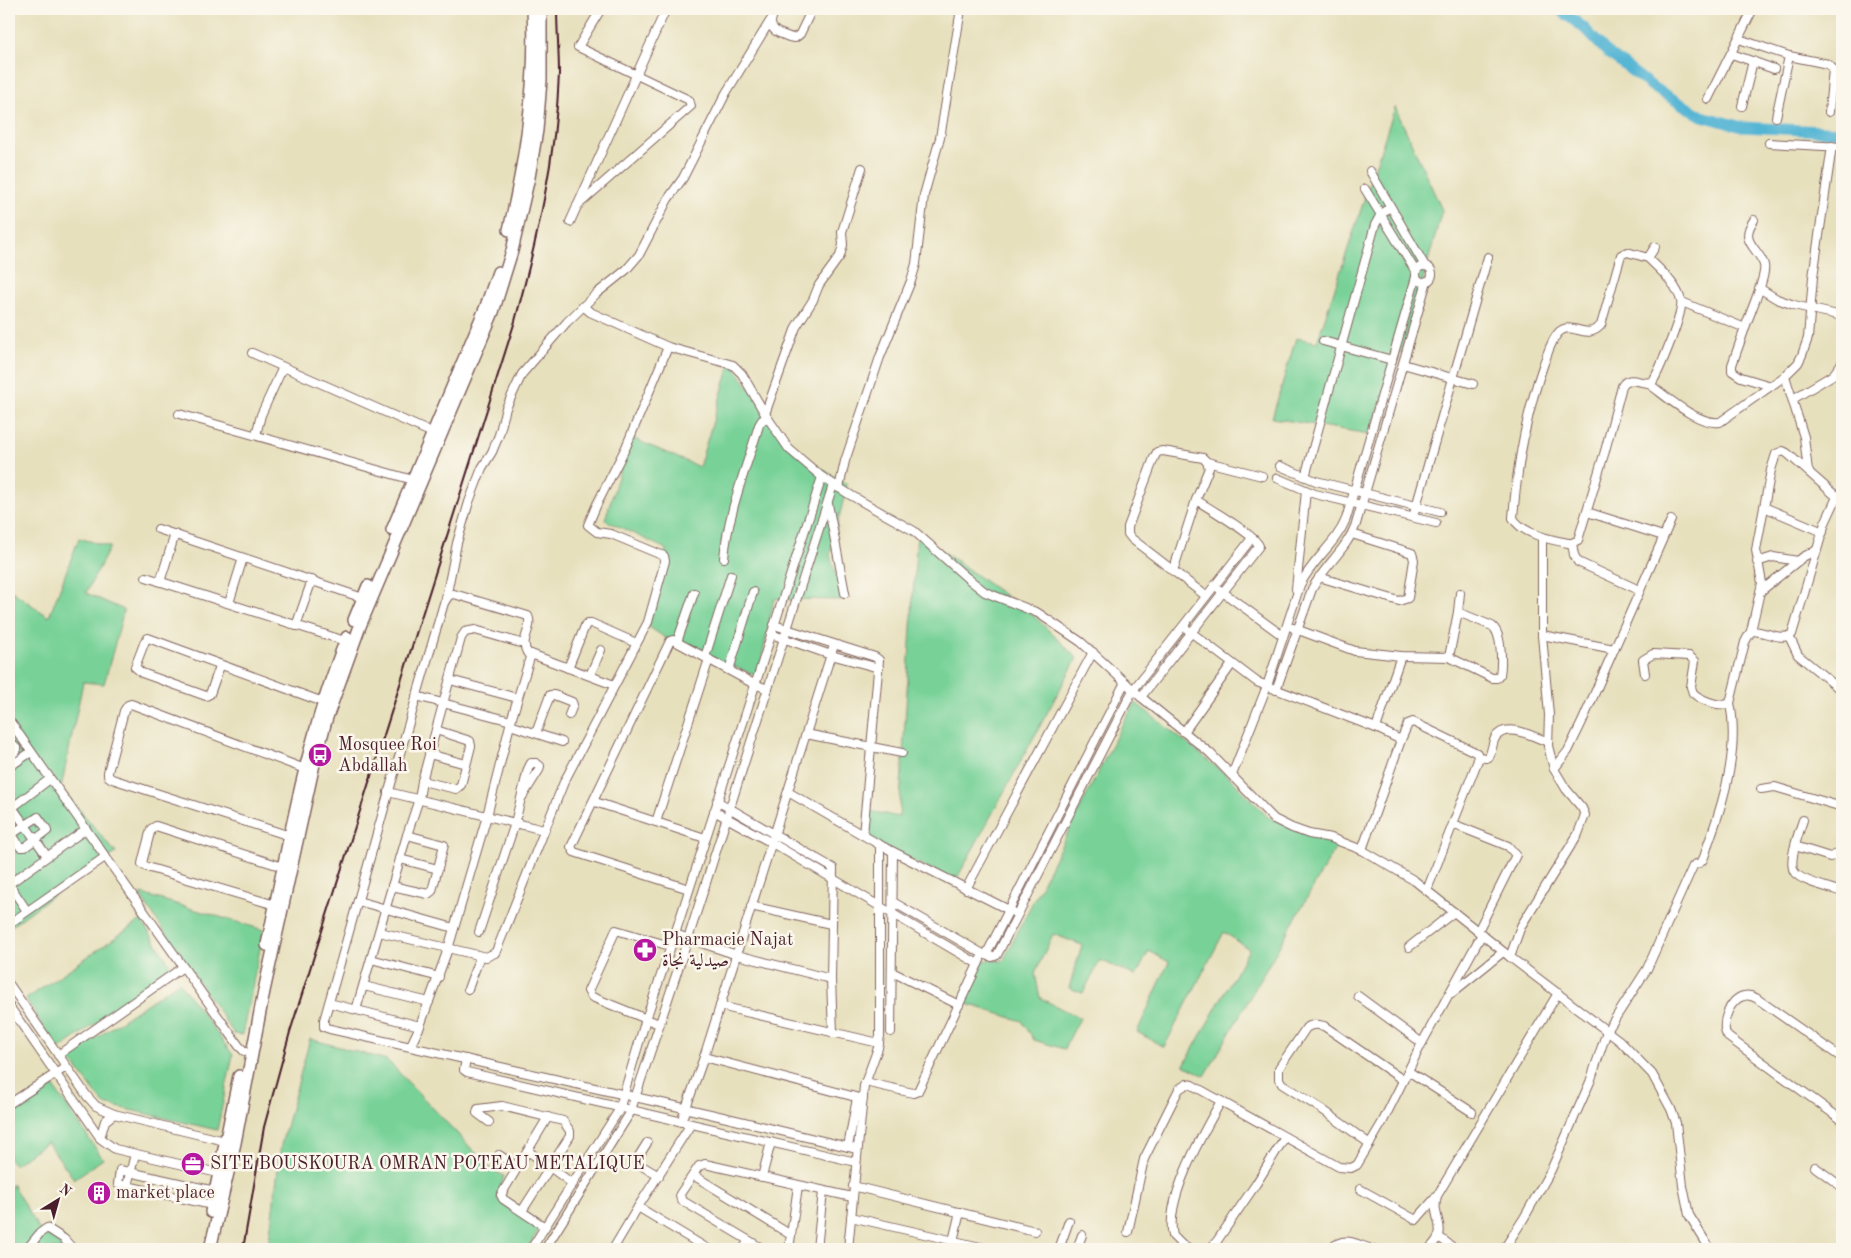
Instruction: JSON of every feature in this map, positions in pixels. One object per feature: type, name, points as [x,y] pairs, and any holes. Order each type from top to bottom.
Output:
[{"type":"street","points":[[210,1249],[219,1193],[319,742],[351,647],[437,435],[499,268],[524,152],[533,79],[533,9]]},
{"type":"street","points":[[217,1249],[224,1214],[219,1193],[218,1173],[230,1142],[244,1051],[305,769],[323,702],[345,641],[413,480],[437,435],[493,312],[514,242],[529,177],[537,130],[541,80],[541,9]]},
{"type":"street","points":[[577,206],[691,106],[689,100],[578,47],[601,9]]},
{"type":"street","points":[[570,222],[666,9]]},
{"type":"street","points":[[775,9],[726,93],[683,178],[668,199],[639,255],[626,270],[583,306],[528,365],[506,408],[499,435],[492,452],[482,468],[469,502],[457,543],[446,598],[388,792],[323,1024],[327,1029],[686,1108],[857,1149]]},
{"type":"street","points":[[770,20],[773,30],[790,38],[796,38],[800,34],[812,9]]},
{"type":"street","points":[[545,1249],[631,1109],[688,939],[827,502],[836,487],[880,358],[911,281],[916,264],[924,195],[940,138],[961,9]]},
{"type":"street","points":[[1708,99],[1753,9]]},
{"type":"street","points":[[1739,39],[1789,56],[1828,64],[1833,69],[1829,112]]},
{"type":"street","points":[[1732,54],[1774,69]]},
{"type":"street","points":[[1776,117],[1789,56]]},
{"type":"street","points":[[1742,106],[1753,62]]},
{"type":"street","points":[[1769,143],[1842,146]]},
{"type":"street","points":[[1745,328],[1682,302],[1666,275],[1648,258],[1627,252],[1621,255],[1601,324],[1598,328],[1590,332],[1571,329],[1562,330],[1554,338],[1551,345],[1534,392],[1526,425],[1517,473],[1513,518],[1516,522],[1542,538],[1572,543],[1578,540],[1624,383],[1630,380],[1648,384],[1685,410],[1714,423],[1724,420],[1785,376],[1798,363],[1806,346],[1813,277],[1832,146]]},
{"type":"street","points":[[724,558],[727,532],[736,496],[759,425],[767,417],[796,327],[813,300],[819,285],[840,256],[843,246],[842,232],[862,168]]},
{"type":"street","points":[[1276,690],[1297,630],[1319,578],[1345,546],[1352,534],[1427,281],[1431,277],[1432,271],[1425,266],[1370,171]]},
{"type":"street","points":[[1365,189],[1416,274],[1422,282],[1427,281]]},
{"type":"street","points":[[1373,201],[1383,195]]},
{"type":"street","points":[[1305,477],[1374,225],[1390,206]]},
{"type":"street","points":[[1754,220],[1749,231],[1750,243],[1762,260],[1764,268],[1732,371],[1741,377],[1771,386]]},
{"type":"street","points":[[1648,258],[1655,247]]},
{"type":"street","points":[[1413,517],[1488,257]]},
{"type":"street","points":[[1232,775],[1267,686],[1295,599],[1305,577],[1342,529],[1355,490],[1416,274],[1419,267],[1425,266]]},
{"type":"street","points":[[1759,288],[1785,302],[1842,316]]},
{"type":"street","points":[[1648,384],[1656,376],[1676,327],[1682,302]]},
{"type":"street","points":[[583,306],[590,312],[668,347],[732,364],[746,380],[767,417],[793,453],[822,477],[920,535],[966,578],[985,592],[1038,613],[1059,626],[1093,652],[1141,697],[1210,753],[1271,817],[1309,834],[1331,838],[1362,850],[1415,880],[1506,954],[1620,1041],[1652,1074],[1671,1109],[1676,1123],[1682,1186],[1689,1215],[1710,1249]]},
{"type":"street","points":[[1323,340],[1392,360]]},
{"type":"street","points":[[379,932],[480,956],[491,956],[498,949],[564,782],[648,622],[665,558],[611,534],[597,532],[588,525],[626,447],[668,347]]},
{"type":"street","points":[[252,353],[437,435]]},
{"type":"street","points":[[1403,364],[1473,384]]},
{"type":"street","points":[[1793,399],[1833,375],[1842,364]]},
{"type":"street","points":[[256,436],[260,415],[283,367]]},
{"type":"street","points":[[1833,375],[1842,378]]},
{"type":"street","points":[[1785,376],[1804,437],[1808,471]]},
{"type":"street","points":[[179,414],[413,480]]},
{"type":"street","points":[[1173,571],[1196,500],[1209,468],[1203,458],[1163,451],[1157,452],[1128,527],[1128,534],[1132,539],[1173,571],[1206,596]]},
{"type":"street","points":[[1504,1249],[1528,1212],[1561,1149],[1590,1082],[1607,1031],[1646,970],[1693,866],[1702,861],[1721,804],[1728,770],[1733,736],[1730,703],[1745,642],[1751,630],[1761,590],[1762,583],[1756,550],[1773,464],[1778,452],[1787,453],[1841,496],[1823,532],[1796,624],[1789,636]]},
{"type":"street","points":[[1207,462],[1262,476]]},
{"type":"street","points":[[1280,466],[1305,477],[1440,512]]},
{"type":"street","points":[[533,1248],[616,1116],[620,1106],[646,1019],[822,477]]},
{"type":"street","points":[[1277,478],[1306,491],[1436,523]]},
{"type":"street","points":[[1295,599],[1306,491]]},
{"type":"street","points":[[1141,697],[1224,593],[1260,544],[1196,500]]},
{"type":"street","points":[[827,502],[845,593]]},
{"type":"street","points":[[1764,507],[1823,532]]},
{"type":"street","points":[[1587,512],[1664,536]]},
{"type":"street","points":[[1554,769],[1568,751],[1671,520]]},
{"type":"street","points":[[158,529],[363,598]]},
{"type":"street","points":[[160,582],[175,534]]},
{"type":"street","points":[[1305,577],[1319,578],[1396,601],[1408,598],[1414,560],[1412,553],[1352,534]]},
{"type":"street","points":[[892,902],[985,954],[992,957],[996,956],[1133,690],[1252,538]]},
{"type":"street","points":[[1448,996],[1506,954],[1584,822],[1585,815],[1582,808],[1566,789],[1554,769],[1548,742],[1549,715],[1542,635],[1542,538]]},
{"type":"street","points":[[1572,543],[1574,555],[1578,562],[1639,590]]},
{"type":"street","points":[[1246,547],[1254,553]]},
{"type":"street","points":[[1761,590],[1798,562],[1818,550]]},
{"type":"street","points":[[1757,562],[1773,557],[1798,562]]},
{"type":"street","points":[[229,603],[243,558]]},
{"type":"street","points":[[1313,566],[1319,578]]},
{"type":"street","points":[[656,822],[731,575]]},
{"type":"street","points":[[146,577],[345,641]]},
{"type":"street","points":[[296,626],[312,580]]},
{"type":"street","points":[[1214,586],[1283,636]]},
{"type":"street","points":[[729,670],[753,592]]},
{"type":"street","points":[[677,642],[694,593]]},
{"type":"street","points":[[446,598],[454,594],[528,616],[530,620],[524,644],[528,654],[614,685]]},
{"type":"street","points":[[1449,657],[1460,594]]},
{"type":"street","points":[[1287,626],[1355,651],[1401,656],[1449,657],[1492,678],[1497,678],[1500,675],[1500,642],[1495,627],[1458,612]]},
{"type":"street","points":[[568,668],[585,626],[588,623],[636,643]]},
{"type":"street","points":[[774,625],[879,660],[863,835]]},
{"type":"street","points":[[1183,626],[1253,679],[1276,690],[1376,728],[1401,740]]},
{"type":"street","points":[[356,1010],[419,799],[429,754],[462,638],[468,630],[475,630],[524,644]]},
{"type":"street","points":[[1751,630],[1783,637],[1789,636]]},
{"type":"street","points":[[771,634],[831,655],[879,668]]},
{"type":"street","points":[[1542,635],[1614,649]]},
{"type":"street","points":[[1789,636],[1798,655],[1842,691]]},
{"type":"street","points":[[220,666],[210,694],[206,696],[142,673],[135,666],[148,638],[220,666],[323,702]]},
{"type":"street","points":[[689,889],[573,851],[572,846],[595,802],[670,641],[677,642],[754,684],[768,689]]},
{"type":"street","points":[[681,1122],[737,956],[834,645]]},
{"type":"street","points":[[590,675],[600,650]]},
{"type":"street","points":[[966,889],[1093,652]]},
{"type":"street","points":[[410,1047],[439,977],[448,949],[487,816],[517,698],[531,654]]},
{"type":"street","points":[[1645,674],[1643,660],[1650,654],[1689,656],[1694,661],[1692,693],[1724,706],[1730,703]]},
{"type":"street","points":[[1376,728],[1401,656]]},
{"type":"street","points":[[1184,732],[1232,664]]},
{"type":"street","points":[[450,680],[517,698]]},
{"type":"street","points":[[865,1082],[913,1093],[918,1091],[978,964],[1010,910],[1125,682]]},
{"type":"street","points":[[536,733],[550,696],[554,695],[572,702],[573,705],[569,715]]},
{"type":"street","points":[[416,696],[510,723],[562,742]]},
{"type":"street","points":[[290,836],[112,779],[108,776],[108,772],[124,712],[128,705],[131,704],[305,769]]},
{"type":"street","points":[[9,720],[244,1051]]},
{"type":"street","points":[[1362,850],[1406,726],[1412,722],[1477,753],[1478,757],[1427,890]]},
{"type":"street","points":[[422,781],[458,789],[461,786],[471,746],[470,741],[436,730]]},
{"type":"street","points":[[1478,757],[1489,757],[1496,738],[1508,730],[1548,742]]},
{"type":"street","points":[[806,734],[902,753]]},
{"type":"street","points":[[9,744],[12,743],[17,749],[9,757]]},
{"type":"street","points":[[9,767],[31,752]]},
{"type":"street","points":[[429,754],[466,764]]},
{"type":"street","points":[[47,856],[25,825],[10,808],[50,779]]},
{"type":"street","points":[[1761,790],[1775,787],[1842,807]]},
{"type":"street","points":[[388,792],[544,830]]},
{"type":"street","points":[[788,792],[893,852],[1018,914]]},
{"type":"street","points":[[479,932],[522,797]]},
{"type":"street","points":[[717,801],[833,868],[831,924],[833,1033]]},
{"type":"street","points":[[595,802],[705,838]]},
{"type":"street","points":[[714,811],[978,964]]},
{"type":"street","points":[[37,817],[46,828],[46,832],[35,840],[21,848],[12,837],[12,833],[37,817]]},
{"type":"street","points":[[1803,820],[1792,861],[1794,872],[1801,877],[1842,892]]},
{"type":"street","points":[[1054,822],[1063,827]]},
{"type":"street","points":[[1128,1232],[1144,1159],[1179,1089],[1187,1084],[1345,1168],[1357,1165],[1382,1123],[1448,996],[1516,855],[1508,846],[1453,824]]},
{"type":"street","points":[[275,905],[147,867],[142,864],[142,859],[152,828],[156,826],[283,867]]},
{"type":"street","points":[[27,911],[9,884],[86,829]]},
{"type":"street","points":[[392,886],[430,894],[432,892],[444,846],[443,844],[407,835]]},
{"type":"street","points":[[848,1147],[860,1098],[879,1043],[880,845]]},
{"type":"street","points":[[1795,846],[1830,857],[1842,852]]},
{"type":"street","points":[[891,1032],[893,852]]},
{"type":"street","points":[[9,924],[105,857]]},
{"type":"street","points":[[400,859],[438,869]]},
{"type":"street","points":[[358,901],[454,928]]},
{"type":"street","points":[[752,906],[831,924]]},
{"type":"street","points":[[1409,947],[1454,912]]},
{"type":"street","points":[[659,1024],[592,997],[588,989],[616,930],[670,946]]},
{"type":"street","points":[[675,934],[737,956],[831,979]]},
{"type":"street","points":[[468,990],[480,956]]},
{"type":"street","points":[[372,959],[439,977]]},
{"type":"street","points":[[58,1055],[183,967]]},
{"type":"street","points":[[892,972],[959,1005]]},
{"type":"street","points":[[9,984],[66,1067],[96,1106],[114,1114],[230,1142]]},
{"type":"street","points":[[364,986],[429,1002]]},
{"type":"street","points":[[1360,1189],[1416,1220],[1437,1196],[1558,993]]},
{"type":"street","points":[[1842,1058],[1749,995],[1739,998],[1730,1008],[1724,1021],[1723,1028],[1728,1037],[1842,1120]]},
{"type":"street","points":[[1358,996],[1422,1043]]},
{"type":"street","points":[[329,1003],[420,1026]]},
{"type":"street","points":[[9,1006],[100,1138],[115,1149],[218,1173]]},
{"type":"street","points":[[720,1006],[879,1043]]},
{"type":"street","points":[[1370,1144],[1323,1110],[1282,1084],[1279,1079],[1279,1068],[1306,1028],[1317,1024],[1324,1026],[1403,1080]]},
{"type":"street","points":[[704,1057],[860,1098]]},
{"type":"street","points":[[466,1059],[464,1070],[467,1072],[856,1162]]},
{"type":"street","points":[[9,1104],[66,1067]]},
{"type":"street","points":[[1408,1071],[1472,1112]]},
{"type":"street","points":[[848,1249],[860,1098]]},
{"type":"street","points":[[1189,1249],[1173,1236],[1172,1212],[1190,1159],[1221,1101]]},
{"type":"street","points":[[490,1122],[477,1113],[478,1109],[502,1106],[548,1117],[563,1121],[570,1132],[570,1136],[522,1211]]},
{"type":"street","points":[[100,1138],[105,1122],[114,1114]]},
{"type":"street","points":[[545,1227],[504,1199],[501,1194],[548,1117]]},
{"type":"street","points":[[613,1249],[691,1124]]},
{"type":"street","points":[[1210,1249],[1218,1241],[1285,1137]]},
{"type":"street","points":[[762,1177],[771,1142]]},
{"type":"street","points":[[647,1143],[637,1163],[658,1176]]},
{"type":"street","points":[[528,1151],[549,1167],[574,1182],[585,1185]]},
{"type":"street","points":[[135,1154],[127,1186],[212,1205]]},
{"type":"street","points":[[499,1155],[517,1167]]},
{"type":"street","points":[[763,1249],[681,1200],[680,1194],[699,1166],[705,1164],[852,1197]]},
{"type":"street","points":[[1815,1166],[1842,1187]]},
{"type":"street","points":[[131,1172],[219,1193]]},
{"type":"street","points":[[693,1175],[791,1235]]},
{"type":"street","points":[[789,1249],[798,1186]]},
{"type":"street","points":[[853,1186],[1035,1231]]},
{"type":"street","points":[[817,1249],[823,1191]]},
{"type":"street","points":[[203,1249],[212,1205],[219,1193]]},
{"type":"street","points":[[1429,1249],[1439,1237],[1441,1231],[1435,1209],[1437,1196]]},
{"type":"street","points":[[638,1207],[708,1249]]},
{"type":"street","points":[[953,1241],[960,1212]]},
{"type":"street","points":[[851,1217],[989,1249]]},
{"type":"street","points":[[1059,1249],[1069,1221]]},
{"type":"street","points":[[27,1249],[46,1228],[64,1239],[74,1249]]},
{"type":"street","points":[[1077,1249],[1082,1235]]},
{"type":"street","points":[[1439,1237],[1456,1249]]},
{"type":"street","points":[[743,1249],[749,1241]]},
{"type":"street","points":[[1330,1249],[1336,1244],[1345,1241],[1372,1249]]},
{"type":"green space","points":[[1395,107],[1442,210],[1410,328],[1369,434],[1272,418],[1296,338],[1317,342]]},
{"type":"green space","points":[[731,362],[792,449],[847,485],[830,555],[844,600],[774,599],[758,676],[667,639],[649,627],[666,549],[605,520],[630,437],[699,467]]},
{"type":"green space","points":[[917,533],[1035,617],[1077,658],[956,880],[870,842],[870,811],[899,817]]},
{"type":"green space","points":[[79,538],[110,547],[86,593],[124,610],[104,684],[83,682],[61,788],[116,853],[53,895],[9,928],[9,589],[49,617]]},
{"type":"green space","points":[[1136,703],[1230,778],[1269,818],[1339,842],[1205,1076],[1184,1065],[1249,949],[1224,932],[1164,1047],[1137,1032],[1169,962],[1149,951],[1136,976],[1100,960],[1083,993],[1069,988],[1082,945],[1053,934],[1035,973],[1040,998],[1080,1018],[1064,1049],[1034,1040],[1022,1021],[961,1002],[983,960],[1003,961],[1125,719]]},
{"type":"green space","points":[[142,894],[264,930],[242,1035],[234,1034],[141,897]]},
{"type":"green space","points":[[141,920],[173,969],[58,1050],[26,999]]},
{"type":"green space","points":[[179,982],[233,1055],[217,1130],[104,1104],[68,1057]]},
{"type":"green space","points":[[310,1039],[387,1060],[491,1169],[504,1176],[497,1199],[540,1228],[527,1249],[268,1249],[281,1145]]},
{"type":"green space","points":[[53,1086],[103,1159],[74,1179],[47,1142],[14,1165],[9,1159],[9,1116]]},
{"type":"green space","points":[[12,1184],[37,1228],[69,1243],[62,1249],[9,1249],[9,1189]]},
{"type":"waterway","points":[[1559,9],[1584,28],[1607,52],[1654,88],[1702,116],[1742,127],[1842,132]]},
{"type":"railway","points":[[243,1249],[264,1127],[290,1032],[523,291],[538,229],[554,137],[559,74],[557,9]]},
{"type":"place","name":"Mosquee Roi Abdallah","points":[[320,755]]},
{"type":"place","name":"Pharmacie Najat صيدلية نجاة","points":[[645,950]]},
{"type":"place","name":"SITE BOUSKOURA OMRAN POTEAU METALIQUE","points":[[193,1164]]},
{"type":"place","name":"market place","points":[[99,1193]]}]
